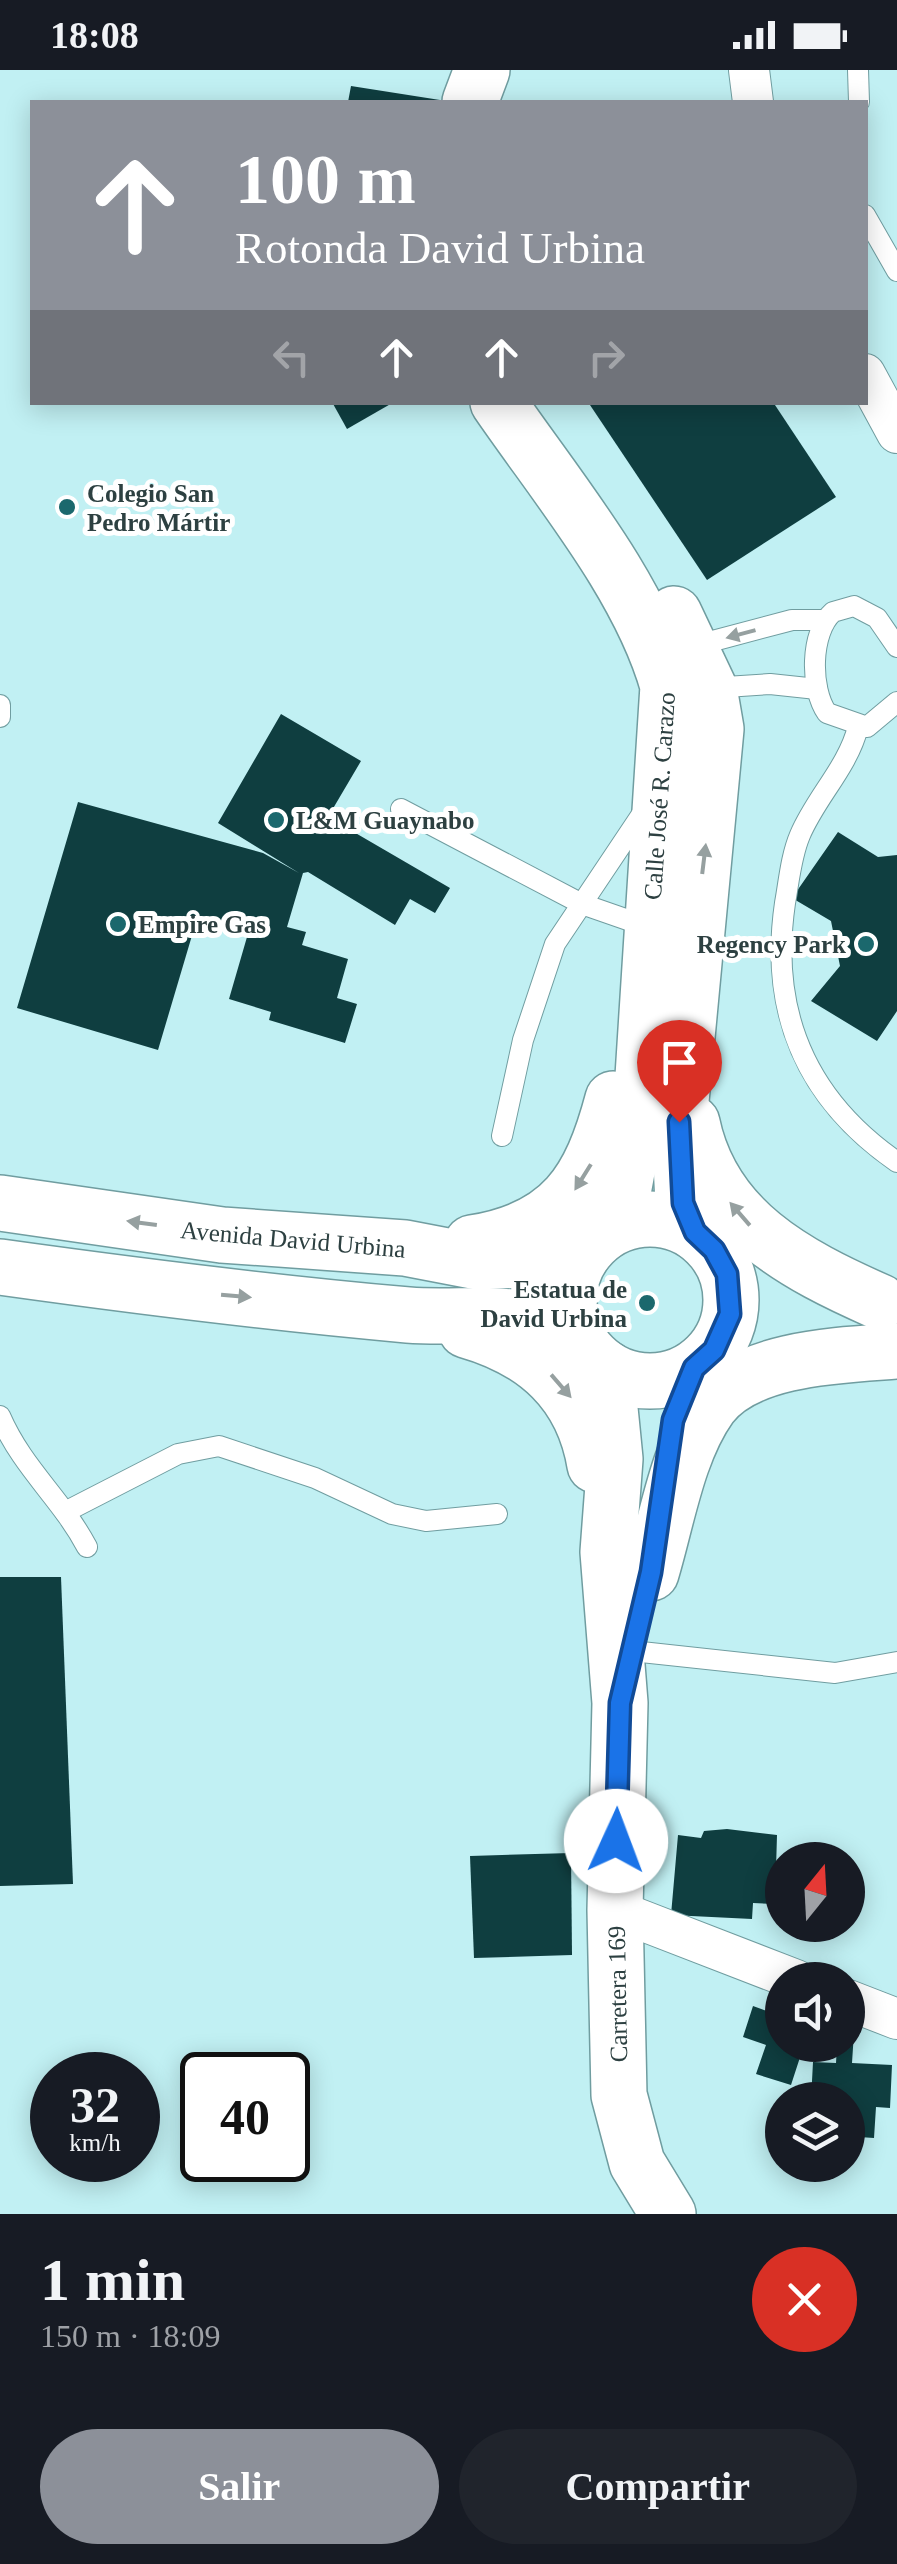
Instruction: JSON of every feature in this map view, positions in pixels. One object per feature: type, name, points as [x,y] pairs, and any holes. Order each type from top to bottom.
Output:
[{"type":"street","points":[[471,100],[482,70]]},
{"type":"street","points":[[749,70],[753,100]]},
{"type":"street","points":[[868,380],[897,434]]},
{"type":"street","name":"Calle José R. Carazo","points":[[500,405],[683,671],[664,774],[682,1077],[678,1166],[683,1203],[704,1241]]},
{"type":"street","name":"Calle José R. Carazo","points":[[538,405],[636,546],[714,756],[673,930],[648,986],[642,1092],[622,1198],[596,1241]]},
{"type":"street","points":[[405,1248],[491,1240],[544,1220],[566,1202],[594,1158],[648,986]]},
{"type":"street","points":[[682,1077],[698,1151],[734,1208],[762,1238],[893,1326]]},
{"type":"street","name":"Avenida David Urbina","points":[[0,1203],[222,1235],[405,1248],[478,1262],[544,1259],[596,1241]]},
{"type":"street","points":[[592,1353],[570,1313],[570,1286],[596,1241],[643,1219],[670,1222],[796,1297],[835,1305],[893,1326]]},
{"type":"street","points":[[704,1241],[727,1274],[732,1300],[727,1326],[704,1359]]},
{"type":"street","points":[[0,1267],[154,1288],[412,1315],[478,1312],[533,1320],[643,1381],[670,1378],[704,1359],[806,1336],[893,1326]]},
{"type":"street","points":[[412,1315],[501,1343],[559,1380],[586,1430],[630,1562]]},
{"type":"street","points":[[630,1562],[712,1404],[736,1385],[778,1366],[819,1357],[893,1326]]},
{"type":"street","name":"Carretera 169","points":[[592,1353],[630,1562],[632,1651],[620,1729]]},
{"type":"street","name":"Carretera 169","points":[[668,2214],[638,2163],[619,2095],[615,1910],[620,1729],[630,1562],[673,1420],[704,1359]]},
{"type":"street","points":[[615,1910],[765,1968]]},
{"type":"street","points":[[865,2007],[897,2019]]},
{"type":"lane","points":[[858,70],[859,100]]},
{"type":"lane","points":[[868,221],[897,271]]},
{"type":"lane","points":[[683,671],[792,620],[824,620],[844,608],[866,609],[888,629],[897,646]]},
{"type":"lane","points":[[824,620],[818,636],[817,688],[826,713],[858,727],[875,724],[897,702]]},
{"type":"lane","points":[[683,671],[817,688]]},
{"type":"lane","points":[[0,705],[0,717]]},
{"type":"lane","points":[[858,727],[852,749],[800,835],[785,906],[780,973],[788,1017],[820,1085],[844,1121],[897,1162]]},
{"type":"lane","points":[[502,1136],[523,1040],[555,944],[664,774]]},
{"type":"lane","points":[[400,809],[582,904],[673,930]]},
{"type":"lane","points":[[0,1416],[16,1454],[65,1512],[87,1547]]},
{"type":"lane","points":[[65,1512],[178,1454],[219,1446],[314,1478],[392,1514],[426,1522],[497,1514]]},
{"type":"lane","points":[[632,1651],[835,1673],[897,1662]]},
{"type":"building","points":[[351,86],[440,100],[348,100]]},
{"type":"building","points":[[334,405],[389,405],[347,429]]},
{"type":"building","points":[[590,405],[775,405],[836,497],[707,580]]},
{"type":"building","name":"Empire Gas","points":[[281,714],[361,761],[328,817],[450,888],[435,913],[410,899],[395,925],[308,872],[303,873],[287,927],[306,932],[302,945],[348,959],[337,998],[357,1004],[345,1043],[269,1020],[271,1012],[229,999],[247,937],[196,922],[158,1050],[17,1008],[78,802],[263,853],[299,873],[218,823]]},
{"type":"building","name":"Regency Park","points":[[838,832],[878,857],[897,855],[897,1011],[877,1041],[811,1001],[840,966],[831,921],[792,898]]},
{"type":"building","points":[[0,1577],[61,1577],[73,1884],[0,1886]]},
{"type":"building","points":[[727,1829],[777,1835],[777,1842],[765,1842],[765,1904],[753,1903],[752,1919],[671,1915],[678,1835],[701,1838],[704,1831]]},
{"type":"building","points":[[571,1853],[572,1955],[474,1958],[470,1856]]},
{"type":"building","points":[[753,2006],[765,2010],[765,2045],[743,2037]]},
{"type":"building","points":[[765,2048],[765,2062],[798,2062],[792,2082],[756,2074]]},
{"type":"building","points":[[813,2062],[892,2065],[890,2108],[876,2107],[874,2138],[865,2137],[865,2082],[812,2082]]},
{"type":"place","name":"Colegio San Pedro Mártir","points":[[67,507]]},
{"type":"place","name":"L&M Guaynabo","points":[[276,820]]},
{"type":"place","name":"Empire Gas","points":[[118,924]]},
{"type":"place","name":"Regency Park","points":[[866,944]]},
{"type":"place","name":"Estatua de David Urbina","points":[[647,1303]]},
{"type":"route","points":[[616,1841],[620,1703],[651,1572],[673,1420],[694,1368],[722,1339],[732,1300],[722,1262],[695,1232],[683,1203],[678,1166],[679,1122]]}]
